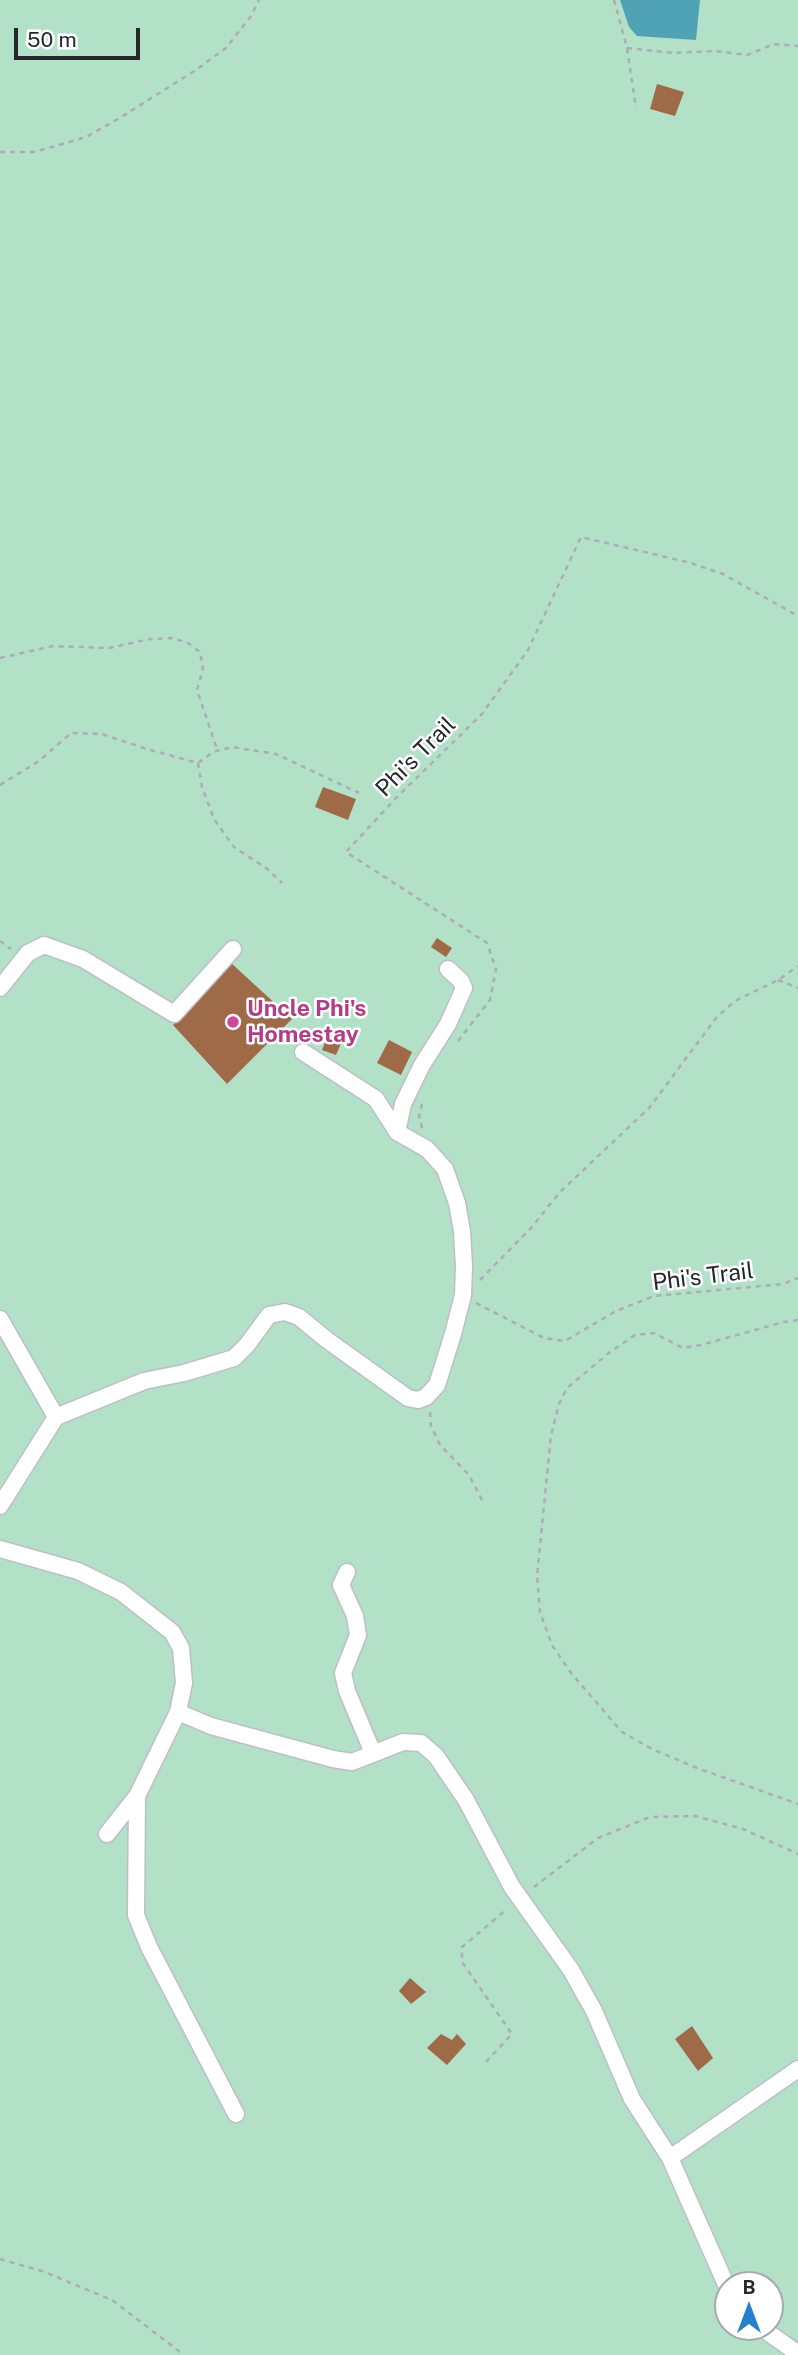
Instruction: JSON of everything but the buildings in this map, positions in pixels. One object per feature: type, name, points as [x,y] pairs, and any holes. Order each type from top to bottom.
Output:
[{"type":"street","points":[[0,988],[28,953],[44,945],[83,959],[174,1014],[233,949]]},
{"type":"street","points":[[397,1132],[403,1104],[422,1065],[449,1024],[464,988],[461,981],[448,969]]},
{"type":"street","points":[[0,1506],[55,1416],[144,1381],[184,1373],[234,1358],[269,1315],[285,1312],[299,1317],[408,1398],[418,1400],[431,1392],[437,1384],[463,1295],[463,1231],[457,1203],[444,1169],[427,1149],[397,1132],[376,1098],[303,1052]]},
{"type":"street","points":[[0,1319],[55,1416]]},
{"type":"street","points":[[0,1549],[78,1571],[121,1592],[172,1632],[181,1648],[184,1684],[178,1712],[137,1796],[107,1834]]},
{"type":"street","points":[[347,1572],[341,1585],[355,1616],[358,1635],[344,1673],[347,1691],[373,1752]]},
{"type":"street","points":[[178,1712],[223,1729],[333,1759],[352,1762],[404,1742],[421,1743],[436,1756],[466,1800],[519,1898],[571,1970],[594,2011],[632,2099],[670,2158],[720,2271]]},
{"type":"street","points":[[137,1796],[136,1915],[149,1947],[236,2114]]},
{"type":"street","points":[[670,2158],[798,2069]]},
{"type":"street","points":[[780,2341],[796,2352]]},
{"type":"path","points":[[0,152],[33,152],[56,146],[86,137],[118,119],[226,48],[260,0]]},
{"type":"path","points":[[614,0],[627,48],[636,108]]},
{"type":"path","points":[[627,48],[673,53],[715,51],[747,55],[774,44],[798,46]]},
{"type":"path","name":"Phi's Trail","points":[[453,1047],[490,1000],[496,969],[487,943],[346,852],[397,797],[482,715],[528,650],[581,537],[691,563],[723,574],[798,616]]},
{"type":"path","points":[[0,658],[53,646],[109,648],[150,639],[172,638],[188,643],[200,652],[203,669],[197,690],[218,751]]},
{"type":"path","points":[[0,785],[39,761],[71,733],[102,734],[198,763],[218,751],[232,747],[276,754],[359,793]]},
{"type":"path","points":[[198,763],[202,787],[214,819],[234,846],[266,868],[282,883]]},
{"type":"path","points":[[463,1295],[493,1269],[533,1227],[559,1194],[649,1108],[717,1017],[735,1001],[778,980],[798,966]]},
{"type":"path","points":[[778,980],[798,988]]},
{"type":"path","points":[[426,1095],[419,1115],[427,1149]]},
{"type":"path","name":"Phi's Trail","points":[[463,1295],[544,1338],[565,1341],[616,1311],[654,1296],[783,1284],[798,1278]]},
{"type":"path","points":[[798,1320],[683,1348],[654,1333],[635,1335],[567,1388],[559,1404],[551,1435],[537,1576],[540,1612],[552,1645],[571,1673],[622,1732],[652,1749],[698,1768],[798,1804]]},
{"type":"path","points":[[431,1392],[431,1426],[440,1445],[469,1475],[482,1500]]},
{"type":"path","points":[[486,2062],[512,2034],[462,1962],[462,1947],[519,1898],[598,1839],[650,1817],[695,1816],[743,1829],[798,1854]]},
{"type":"path","points":[[0,2259],[42,2271],[112,2300],[184,2355]]},
{"type":"green space","points":[[0,0],[798,0],[798,2355],[0,2355]]},
{"type":"water","points":[[620,0],[700,0],[696,40],[637,36],[629,27]]},
{"type":"place","name":"Uncle Phi's Homestay","points":[[233,1022]]}]
